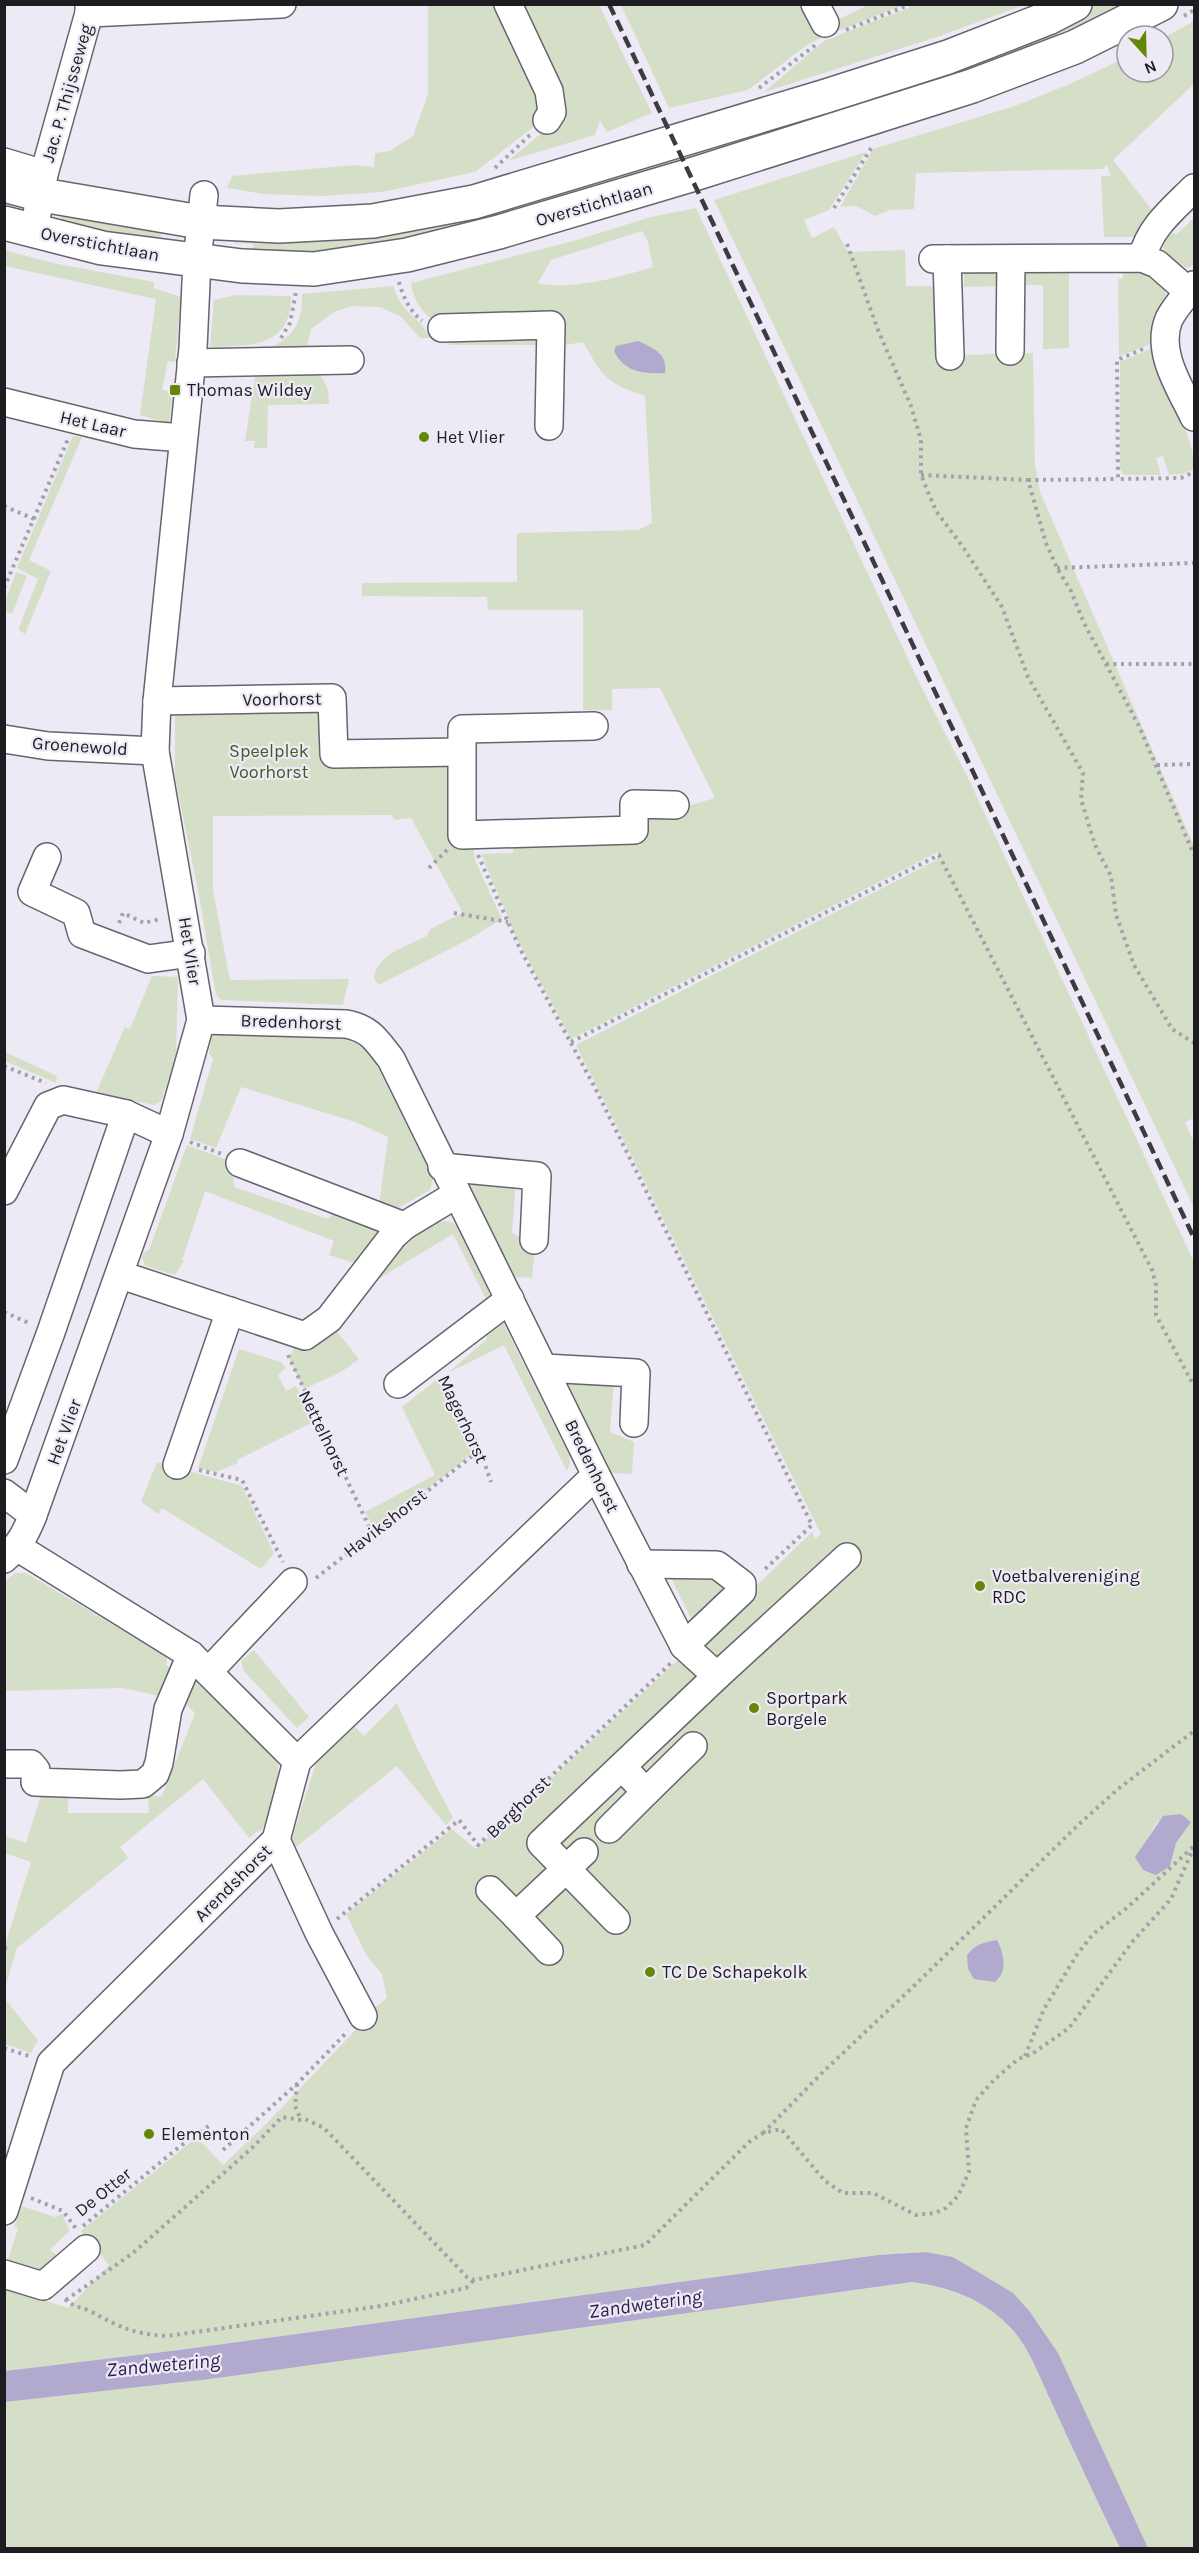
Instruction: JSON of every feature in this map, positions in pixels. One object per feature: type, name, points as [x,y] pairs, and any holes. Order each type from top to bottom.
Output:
[{"type":"main road","name":"Overstichtlaan","points":[[4,185],[43,184],[202,208],[279,226],[373,221],[474,202],[826,96],[948,57],[1048,18],[1075,4]]},
{"type":"main road","name":"Overstichtlaan","points":[[19,227],[102,248],[242,266],[314,269],[407,255],[500,232],[691,175],[972,86],[1075,47],[1161,4]]},
{"type":"street","name":"Jac. P. Thijsseweg","points":[[19,227],[43,184],[89,9],[282,4]]},
{"type":"street","points":[[508,4],[549,92],[552,112],[547,120]]},
{"type":"street","name":"Jac. P. Thijsseweg","points":[[4,162],[43,184]]},
{"type":"street","points":[[1143,258],[1146,243],[1158,223],[1194,188]]},
{"type":"street","name":"Het Vlier","points":[[11,1553],[26,1534],[120,1275],[169,1134],[201,1020],[155,751],[157,701],[191,363],[202,208]]},
{"type":"street","points":[[950,357],[940,259],[1143,258],[1157,264],[1192,288],[1169,320],[1166,340],[1173,374],[1193,410]]},
{"type":"street","points":[[1010,351],[1011,259]]},
{"type":"street","points":[[441,328],[551,325],[549,426]]},
{"type":"street","points":[[191,363],[350,360]]},
{"type":"street","name":"Het Laar","points":[[4,402],[134,434],[183,438]]},
{"type":"street","name":"Voorhorst","points":[[157,701],[332,698],[334,754],[460,752]]},
{"type":"street","points":[[594,726],[462,729],[460,752],[462,835],[634,830],[634,804],[675,805]]},
{"type":"street","name":"Groenewold","points":[[4,739],[48,746],[155,751]]},
{"type":"street","points":[[47,857],[32,892],[76,913],[82,934],[148,959],[191,953]]},
{"type":"street","name":"Bredenhorst","points":[[201,1020],[328,1022],[361,1027],[370,1033],[391,1059],[442,1167],[684,1646]]},
{"type":"street","points":[[4,1191],[12,1159],[48,1106],[63,1100],[126,1114],[169,1134]]},
{"type":"street","points":[[4,1460],[126,1114]]},
{"type":"street","points":[[240,1163],[404,1226]]},
{"type":"street","points":[[442,1167],[537,1176],[534,1240]]},
{"type":"street","points":[[120,1275],[305,1336],[329,1319],[393,1236],[404,1226],[457,1194]]},
{"type":"street","name":"Magerhorst","points":[[398,1384],[510,1299]]},
{"type":"street","points":[[177,1465],[231,1311]]},
{"type":"street","points":[[544,1368],[636,1373],[634,1423]]},
{"type":"street","points":[[11,1553],[200,1663],[297,1761],[596,1475]]},
{"type":"street","points":[[4,1493],[33,1515]]},
{"type":"street","points":[[616,1920],[575,1860],[541,1843],[717,1676],[847,1557]]},
{"type":"street","points":[[641,1564],[717,1565],[742,1584],[742,1591],[684,1646],[717,1676]]},
{"type":"street","points":[[4,1764],[31,1764],[36,1770],[35,1782],[143,1784],[155,1774],[159,1763],[168,1709],[200,1663],[293,1581]]},
{"type":"street","points":[[609,1829],[693,1746]]},
{"type":"street","name":"Arendshorst","points":[[4,2211],[14,2186],[51,2063],[276,1840],[297,1761]]},
{"type":"street","points":[[622,1767],[646,1791]]},
{"type":"street","points":[[276,1840],[319,1933],[363,2016]]},
{"type":"street","points":[[516,1916],[575,1860]]},
{"type":"street","points":[[490,1890],[549,1951]]},
{"type":"street","points":[[4,2274],[42,2286],[86,2249]]},
{"type":"path","points":[[827,20],[910,4]]},
{"type":"path","points":[[757,90],[808,50]]},
{"type":"path","points":[[493,170],[515,147],[547,120]]},
{"type":"path","points":[[834,208],[876,139]]},
{"type":"path","points":[[847,244],[878,330],[911,406],[921,440],[921,475],[936,511],[963,547],[1002,607],[1028,676],[1083,773],[1081,799],[1095,845],[1111,876],[1116,915],[1134,965],[1172,1029],[1194,1043]]},
{"type":"path","points":[[398,275],[403,294],[415,315],[430,327],[441,328]]},
{"type":"path","points":[[278,341],[284,337],[290,323],[297,284]]},
{"type":"path","points":[[1118,479],[1117,360],[1166,340]]},
{"type":"path","points":[[4,588],[76,420]]},
{"type":"path","points":[[921,475],[1028,480],[1181,478],[1194,472]]},
{"type":"path","points":[[1028,480],[1046,543],[1057,568],[1071,591],[1084,623],[1157,765],[1181,829],[1194,855]]},
{"type":"path","points":[[4,506],[34,519]]},
{"type":"path","points":[[1057,568],[1194,563]]},
{"type":"path","points":[[1106,664],[1194,664]]},
{"type":"path","points":[[1157,765],[1194,764]]},
{"type":"path","points":[[476,834],[477,853],[520,950],[571,1042],[812,1525],[742,1591]]},
{"type":"path","points":[[571,1042],[939,855],[1152,1270],[1156,1285],[1156,1315],[1194,1386]]},
{"type":"path","points":[[110,945],[123,913],[144,922],[184,913]]},
{"type":"path","points":[[454,913],[508,922]]},
{"type":"path","points":[[4,1066],[52,1086],[58,1102]]},
{"type":"path","points":[[169,1134],[240,1163]]},
{"type":"path","name":"Nettelhorst","points":[[294,1333],[287,1356],[372,1533]]},
{"type":"path","name":"Magerhorst","points":[[433,1356],[480,1450],[491,1482]]},
{"type":"path","name":"Havikshorst","points":[[293,1581],[298,1590],[480,1450]]},
{"type":"path","points":[[177,1465],[242,1480],[293,1581]]},
{"type":"path","name":"Berghorst","points":[[319,1933],[459,1820],[478,1845],[679,1655],[684,1646]]},
{"type":"path","points":[[66,2300],[133,2253],[252,2148],[282,2117],[305,2119],[324,2128],[466,2277],[474,2280],[645,2245],[1078,1825],[1118,1789],[1194,1731]]},
{"type":"path","points":[[763,2133],[781,2129],[825,2181],[843,2193],[873,2193],[916,2215],[935,2213],[946,2208],[958,2196],[969,2172],[966,2128],[976,2100],[1018,2059],[1069,2028],[1133,1941],[1171,1899],[1194,1846]]},
{"type":"path","points":[[1025,2056],[1044,2010],[1076,1956],[1093,1934],[1128,1907],[1194,1846]]},
{"type":"path","points":[[223,2151],[297,2084],[363,2016]]},
{"type":"path","points":[[297,2084],[295,2106],[301,2120]]},
{"type":"path","name":"De Otter","points":[[14,2186],[37,2202],[63,2211],[77,2230],[179,2147],[209,2126]]},
{"type":"path","points":[[42,2286],[66,2300],[73,2307],[87,2310],[122,2329],[144,2335],[167,2336],[381,2306],[466,2288],[474,2280]]},
{"type":"green space","points":[[428,5],[496,5],[520,47],[535,81],[539,97],[539,113],[535,126],[475,172],[382,192],[322,196],[264,194],[227,188],[232,176],[355,165],[374,167],[375,153],[390,151],[413,136],[428,94]]},
{"type":"green space","points":[[512,5],[599,5],[652,113],[607,132],[600,120],[595,135],[508,161],[555,122]]},
{"type":"green space","points":[[621,5],[803,5],[814,31],[829,34],[807,45],[748,90],[669,108]]},
{"type":"green space","points":[[868,5],[904,5],[835,32],[831,23]]},
{"type":"green space","points":[[916,5],[1024,5],[940,36],[764,92],[824,41]]},
{"type":"green space","points":[[1092,5],[1149,5],[1056,50],[488,229],[251,262],[253,244],[234,243],[235,232],[343,227],[1075,14]]},
{"type":"green space","points":[[1194,21],[1194,84],[1113,160],[1155,214],[1139,237],[1104,237],[1101,176],[1111,176],[1107,165],[1103,169],[916,173],[914,209],[890,210],[875,216],[856,206],[840,207],[873,149],[1015,106],[1115,63],[1115,84],[1175,84],[1175,31]]},
{"type":"green space","points":[[866,152],[829,210],[804,220],[812,238],[834,227],[848,252],[905,250],[906,286],[938,286],[939,362],[963,362],[961,355],[1033,353],[1035,464],[1040,492],[1194,846],[1194,1118],[1185,1122],[1194,1142],[1194,1208],[714,200]]},
{"type":"green space","points":[[63,207],[162,224],[159,250],[59,231]]},
{"type":"green space","points":[[696,208],[917,678],[970,782],[1194,1262],[1194,2548],[1148,2548],[1127,2503],[976,2271],[953,2257],[926,2252],[878,2255],[179,2350],[5,2371],[5,2287],[68,2308],[109,2265],[81,2231],[197,2137],[223,2165],[268,2122],[364,2021],[369,2012],[387,1998],[382,1974],[367,1956],[346,1914],[452,1829],[476,1849],[679,1659],[685,1666],[698,1642],[812,1532],[815,1539],[821,1534],[576,1045],[937,860],[938,852],[571,1039],[517,939],[481,854],[513,853],[513,841],[601,840],[643,811],[674,810],[715,798],[660,688],[612,689],[612,710],[583,710],[583,610],[488,610],[487,597],[362,596],[362,583],[517,582],[517,533],[638,530],[652,523],[645,396],[614,383],[607,377],[595,363],[583,342],[559,346],[557,321],[435,323],[419,306],[411,283],[573,241],[651,217]],"holes":[[[642,231],[648,242],[653,267],[610,279],[580,284],[538,283],[551,260]],[[1158,1821],[1190,1822],[1176,1843],[1170,1866],[1136,1857]],[[997,1940],[1004,1956],[968,1962],[967,1955],[980,1944]]]},
{"type":"green space","points":[[1194,218],[1194,263],[1189,268],[1176,264],[1158,242],[1168,232],[1177,234]]},
{"type":"green space","points":[[4,250],[53,263],[154,282],[154,288],[181,297],[175,362],[168,361],[162,390],[173,392],[169,424],[140,415],[156,299],[5,266]]},
{"type":"green space","points":[[1017,271],[1069,271],[1069,348],[1043,349],[1043,285],[1017,285]]},
{"type":"green space","points":[[1134,271],[1153,278],[1165,290],[1166,295],[1155,316],[1151,344],[1119,356],[1118,279],[1123,278],[1123,272]]},
{"type":"green space","points":[[1005,272],[1004,286],[964,287],[964,273]]},
{"type":"green space","points":[[393,286],[401,304],[431,338],[420,338],[400,316],[380,307],[352,306],[334,312],[311,329],[305,357],[251,357],[282,341],[295,328],[299,319],[302,294]]},
{"type":"green space","points":[[235,295],[291,296],[289,313],[284,326],[266,341],[240,346],[210,347],[214,300]]},
{"type":"green space","points":[[538,330],[540,345],[449,345],[448,333]]},
{"type":"green space","points":[[1152,348],[1162,379],[1189,440],[1194,469],[1183,474],[1169,475],[1163,456],[1156,458],[1161,475],[1124,475],[1120,469],[1120,362]]},
{"type":"green space","points":[[298,368],[322,377],[328,390],[329,404],[268,405],[267,448],[254,448],[255,441],[245,441],[256,370]]},
{"type":"green space","points":[[73,436],[82,437],[29,560],[51,571],[25,634],[18,630],[38,579],[17,568]]},
{"type":"green space","points":[[16,572],[27,576],[12,614],[5,611],[5,602]]},
{"type":"green space","name":"Speelplek Voorhorst","points":[[321,705],[325,760],[450,759],[473,842],[475,860],[502,919],[471,938],[379,985],[374,979],[376,970],[386,957],[427,936],[430,929],[463,913],[411,818],[395,820],[391,815],[213,816],[213,890],[230,980],[349,979],[343,1005],[221,1000],[216,995],[175,777],[175,707]]},
{"type":"green space","points":[[152,976],[178,977],[176,1057],[161,1101],[154,1105],[96,1093],[125,1027],[130,1029]]},
{"type":"green space","points":[[219,1031],[333,1036],[349,1040],[367,1050],[433,1178],[430,1190],[395,1210],[379,1205],[388,1137],[355,1122],[241,1087],[216,1148],[190,1139],[213,1059],[209,1053],[211,1037]]},
{"type":"green space","points":[[5,1052],[57,1076],[56,1083],[5,1061]]},
{"type":"green space","points":[[187,1145],[233,1162],[234,1187],[328,1219],[338,1208],[383,1224],[354,1263],[329,1255],[334,1241],[205,1191],[182,1260],[184,1261],[175,1275],[145,1266],[143,1253],[149,1250]]},
{"type":"green space","points":[[466,1178],[516,1181],[512,1233],[535,1246],[532,1278],[514,1277]]},
{"type":"green space","points":[[435,1216],[438,1222],[447,1221],[456,1224],[491,1297],[487,1301],[453,1234],[367,1286],[382,1262]]},
{"type":"green space","points":[[498,1312],[569,1455],[570,1463],[567,1471],[504,1345],[448,1373],[487,1339],[483,1324]]},
{"type":"green space","points":[[335,1329],[359,1359],[341,1372],[304,1389],[289,1359],[295,1345]]},
{"type":"green space","points":[[239,1349],[281,1362],[286,1368],[278,1375],[286,1391],[296,1386],[313,1422],[237,1460],[238,1463],[216,1472],[198,1468]]},
{"type":"green space","points":[[564,1376],[614,1379],[610,1432],[634,1442],[632,1474],[612,1473]]},
{"type":"green space","points":[[439,1378],[475,1449],[465,1460],[374,1529],[365,1512],[435,1475],[402,1407]]},
{"type":"green space","points":[[157,1462],[242,1486],[274,1553],[261,1569],[162,1508],[158,1514],[141,1502]]},
{"type":"green space","points":[[667,1570],[718,1574],[723,1587],[723,1597],[694,1624]]},
{"type":"green space","points":[[15,1573],[26,1573],[167,1657],[166,1665],[177,1674],[168,1698],[123,1688],[5,1691],[4,1582]]},
{"type":"green space","points":[[254,1650],[309,1717],[297,1728],[244,1671],[241,1661]]},
{"type":"green space","points":[[195,1677],[277,1760],[278,1777],[275,1797],[261,1831],[249,1838],[203,1779],[120,1847],[128,1858],[17,1948],[5,1988],[5,1945],[31,1862],[5,1853],[5,1836],[26,1843],[41,1795],[53,1798],[68,1797],[68,1813],[149,1813],[148,1796],[162,1796],[195,1713],[184,1702]]},
{"type":"green space","points":[[397,1703],[453,1818],[446,1825],[397,1766],[296,1847],[289,1847],[318,1757],[352,1724],[364,1736]]},
{"type":"green space","points":[[4,1998],[38,2040],[31,2053],[5,2044]]},
{"type":"green space","points":[[22,2206],[55,2217],[62,2214],[70,2231],[50,2249],[60,2259],[39,2276],[6,2266],[18,2228],[14,2227]]},
{"type":"green space","points":[[912,2282],[940,2287],[965,2296],[1000,2317],[1017,2334],[1034,2363],[1120,2548],[5,2548],[4,2402],[210,2379]]},
{"type":"water","points":[[638,341],[662,356],[665,373],[635,370],[618,358],[614,351],[616,346]]},
{"type":"water","points":[[1181,1814],[1191,1822],[1176,1843],[1170,1866],[1156,1875],[1143,1870],[1135,1857],[1163,1816]]},
{"type":"water","points":[[997,1940],[1003,1962],[1002,1973],[995,1982],[974,1979],[968,1969],[967,1955],[980,1944]]},
{"type":"water","name":"Zandwetering","points":[[926,2252],[953,2257],[1013,2293],[1030,2312],[1058,2353],[1148,2548],[1120,2548],[1033,2361],[1010,2327],[989,2309],[965,2296],[940,2287],[912,2282],[210,2379],[5,2402],[5,2371],[179,2350],[878,2255]]},
{"type":"railway","points":[[609,4],[1194,1238]]},
{"type":"place","name":"Thomas Wildey","points":[[175,390]]},
{"type":"place","name":"Het Vlier","points":[[424,437]]},
{"type":"place","name":"Voetbalvereniging RDC","points":[[980,1586]]},
{"type":"place","name":"Sportpark Borgele","points":[[754,1708]]},
{"type":"place","name":"TC De Schapekolk","points":[[650,1972]]},
{"type":"place","name":"Elementon","points":[[149,2134]]}]
